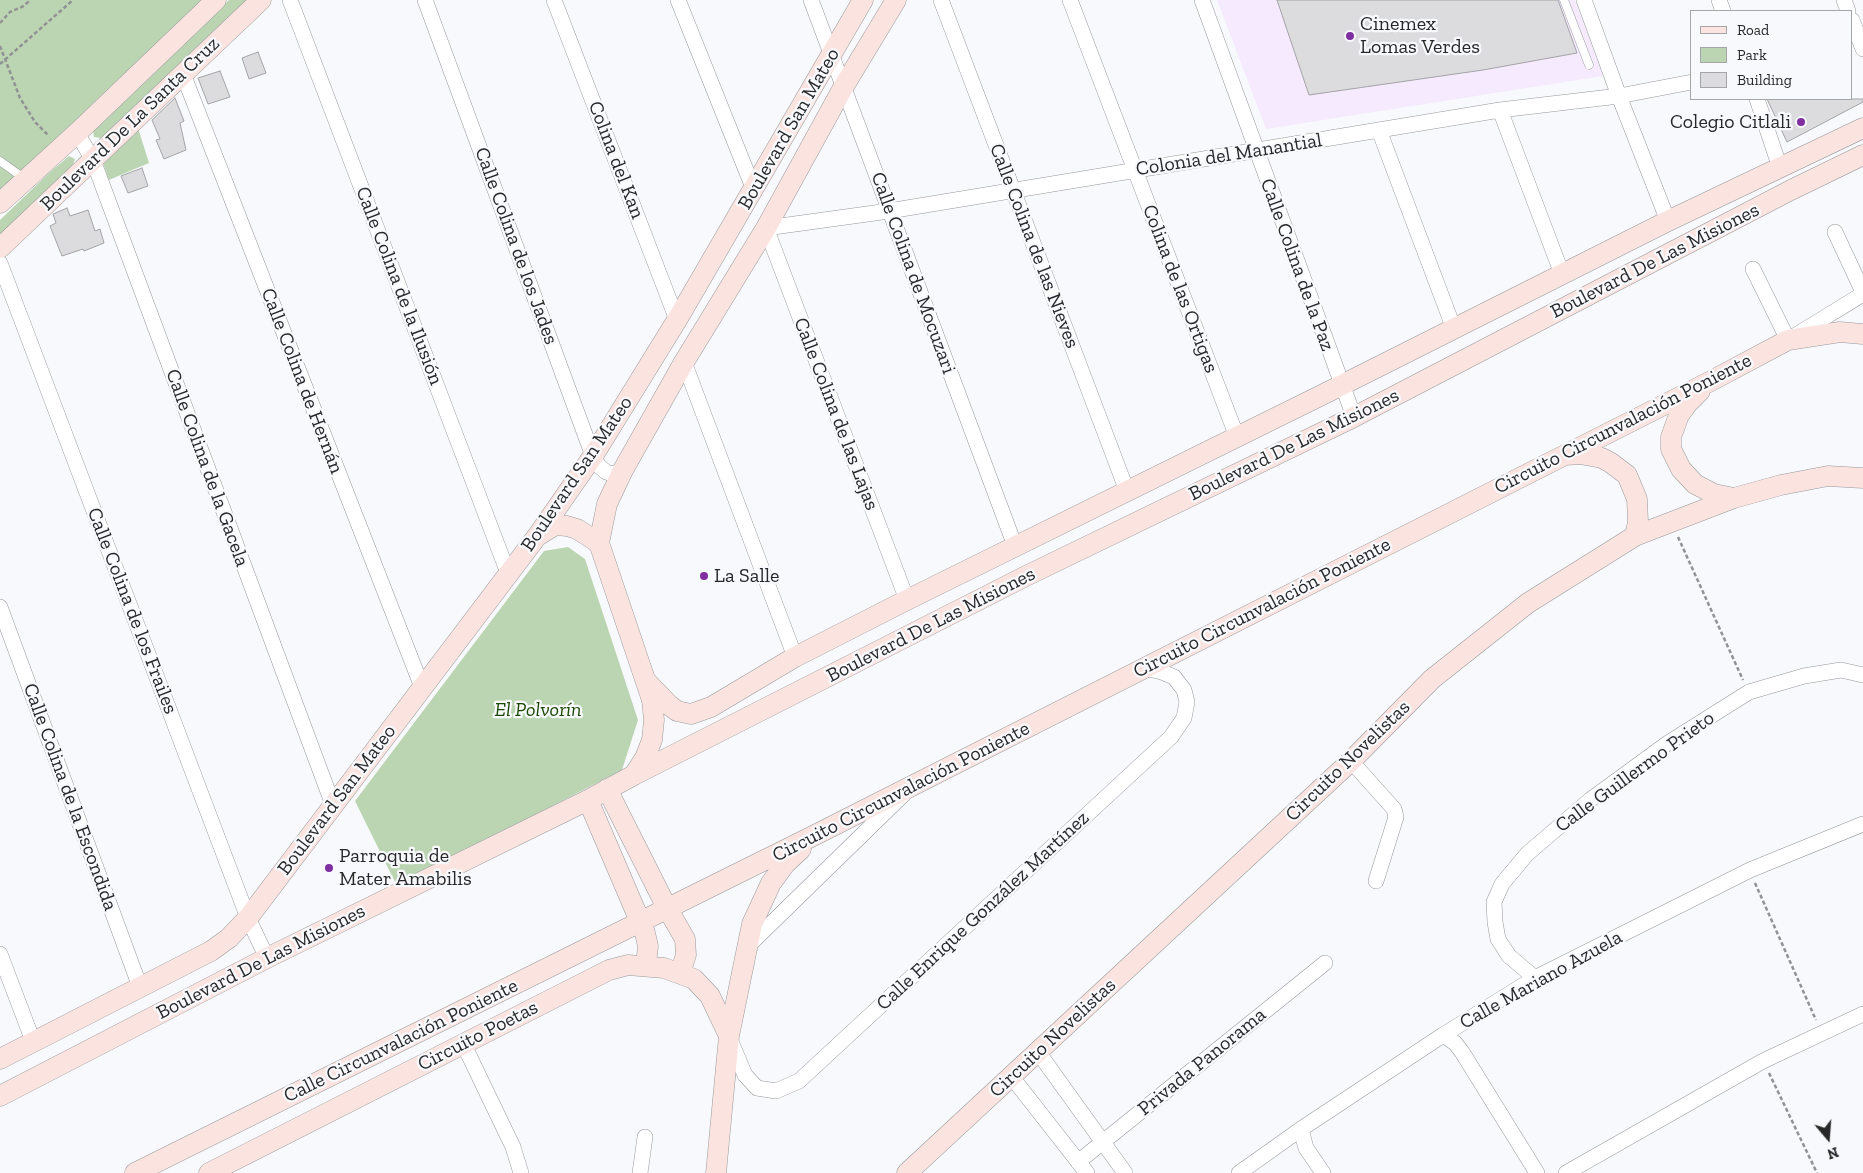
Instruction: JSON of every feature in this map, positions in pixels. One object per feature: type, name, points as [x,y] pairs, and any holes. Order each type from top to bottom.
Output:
[{"type":"main road","name":"Boulevard De La Santa Cruz","points":[[0,203],[77,133],[216,0]]},
{"type":"main road","name":"Boulevard De La Santa Cruz","points":[[0,248],[261,0]]},
{"type":"main road","name":"Boulevard San Mateo","points":[[248,918],[538,535],[593,456],[754,190],[862,0]]},
{"type":"main road","name":"Boulevard San Mateo","points":[[600,543],[607,504],[623,470],[684,362],[766,228],[844,86],[896,0]]},
{"type":"main road","name":"Boulevard De Las Misiones","points":[[646,681],[677,712],[690,714],[711,707],[796,657],[907,600],[1668,221],[1863,128]]},
{"type":"main road","name":"Boulevard De Las Misiones","points":[[0,1096],[267,958],[588,800],[1026,576],[1354,417],[1791,190],[1863,155]]},
{"type":"main road","name":"Circuito Circunvalación Poniente","points":[[667,908],[912,786],[1711,381],[1788,340],[1840,332],[1863,334]]},
{"type":"main road","points":[[1711,381],[1687,404],[1679,415],[1671,437],[1671,450],[1680,469],[1696,484],[1714,494],[1734,498]]},
{"type":"main road","points":[[1558,457],[1575,454],[1592,455],[1612,463],[1627,475],[1637,498],[1638,522],[1635,536]]},
{"type":"main road","name":"Circuito Novelistas","points":[[907,1173],[1351,762],[1432,678],[1528,603],[1635,536],[1672,521],[1734,498],[1781,485],[1828,476],[1863,478]]},
{"type":"main road","points":[[538,535],[555,525],[567,526],[577,529],[600,543],[652,700],[654,720],[652,740],[645,758],[634,775]]},
{"type":"main road","points":[[607,789],[685,940],[686,954],[680,973]]},
{"type":"main road","points":[[588,800],[641,922],[648,946],[646,965]]},
{"type":"main road","points":[[716,1173],[729,1036],[752,924],[771,883],[784,864],[815,835]]},
{"type":"main road","name":"Calle Circunvalación Poniente","points":[[135,1173],[667,908]]},
{"type":"main road","name":"Boulevard De Las Misiones","points":[[0,1058],[211,951],[229,938],[248,918]]},
{"type":"main road","name":"Circuito Poetas","points":[[209,1173],[609,970],[628,965],[646,965],[664,968],[694,979],[710,996],[729,1036]]},
{"type":"street","name":"Calle Colina de la Ilusión","points":[[290,0],[508,573]]},
{"type":"street","name":"Calle Colina de los Jades","points":[[425,0],[593,456],[599,466],[606,472],[612,474],[623,470]]},
{"type":"street","name":"Colina del Kan","points":[[554,0],[677,320]]},
{"type":"street","points":[[678,0],[754,190]]},
{"type":"street","name":"Calle Colina de Mocuzari","points":[[811,0],[1015,546]]},
{"type":"street","name":"Calle Colina de las Nieves","points":[[941,0],[1127,491]]},
{"type":"street","name":"Colina de las Ortigas","points":[[1070,0],[1237,437]]},
{"type":"street","name":"Calle Colina de la Paz","points":[[1202,0],[1354,417]]},
{"type":"street","points":[[1584,0],[1668,221]]},
{"type":"street","points":[[1853,23],[1863,49]]},
{"type":"street","name":"Calle Colina de Hernán","points":[[183,74],[422,687]]},
{"type":"street","name":"Colonia del Manantial","points":[[766,228],[889,211],[1256,152],[1500,110],[1619,96],[1690,82]]},
{"type":"street","points":[[1756,100],[1780,168]]},
{"type":"street","points":[[1500,110],[1562,274]]},
{"type":"street","points":[[1379,130],[1454,329]]},
{"type":"street","name":"Calle Colina de la Gacela","points":[[77,133],[93,160],[332,805]]},
{"type":"street","name":"Calle Colina de las Lajas","points":[[766,228],[907,600]]},
{"type":"street","points":[[1753,269],[1788,340],[1863,293],[1835,232]]},
{"type":"street","name":"Calle Colina de los Frailes","points":[[0,263],[248,918],[267,958]]},
{"type":"street","points":[[684,362],[796,657]]},
{"type":"street","name":"Calle Colina de la Escondida","points":[[0,607],[140,987]]},
{"type":"street","name":"Calle Enrique González Martínez","points":[[729,1036],[745,1076],[757,1088],[776,1091],[799,1081],[1171,737],[1184,718],[1187,702],[1184,690],[1174,677],[1144,668]]},
{"type":"street","name":"Calle Guillermo Prieto","points":[[1535,978],[1509,956],[1498,939],[1495,922],[1494,902],[1502,884],[1527,854],[1590,800],[1668,743],[1748,692],[1804,676],[1841,670],[1863,675]]},
{"type":"street","points":[[1351,762],[1394,809],[1396,817],[1376,881]]},
{"type":"street","points":[[747,947],[912,786]]},
{"type":"street","name":"Calle Mariano Azuela","points":[[1239,1173],[1301,1128],[1443,1035],[1535,978],[1750,870],[1863,824]]},
{"type":"street","points":[[0,954],[33,1041]]},
{"type":"street","name":"Privada Panorama","points":[[1083,1167],[1103,1142],[1325,963]]},
{"type":"street","points":[[1566,1173],[1762,1061],[1863,1014]]},
{"type":"street","points":[[1443,1035],[1455,1043],[1462,1052],[1537,1173]]},
{"type":"street","points":[[463,1043],[513,1147],[521,1173]]},
{"type":"street","points":[[1038,1052],[1125,1173]]},
{"type":"street","points":[[1011,1076],[1083,1167]]},
{"type":"street","points":[[1301,1128],[1306,1148],[1323,1173]]},
{"type":"street","points":[[640,1173],[645,1136]]},
{"type":"lane","points":[[1564,0],[1589,65]]},
{"type":"lane","points":[[0,161],[25,180]]},
{"type":"path","points":[[0,23],[10,12],[22,7],[28,0]]},
{"type":"path","points":[[0,64],[73,0]]},
{"type":"path","points":[[0,46],[20,98],[35,122],[60,148]]},
{"type":"path","points":[[1672,521],[1748,692]]},
{"type":"path","points":[[1750,870],[1822,1032]]},
{"type":"path","points":[[1762,1061],[1817,1173]]},
{"type":"shaded area","points":[[1217,0],[1575,0],[1603,76],[1266,129]]},
{"type":"green space","points":[[0,0],[205,0],[0,198]]},
{"type":"green space","points":[[229,0],[248,0],[109,131],[101,138],[94,137],[93,131]]},
{"type":"green space","points":[[138,128],[149,163],[109,180],[103,163]]},
{"type":"green space","points":[[69,156],[75,159],[73,165],[0,235],[0,220]]},
{"type":"green space","name":"El Polvorín","points":[[568,547],[585,559],[638,720],[622,770],[397,886],[355,801],[544,551]]},
{"type":"building","points":[[1277,0],[1558,0],[1577,53],[1483,70],[1309,95]]},
{"type":"building","points":[[258,52],[266,73],[249,79],[242,58]]},
{"type":"building","points":[[220,71],[230,97],[208,104],[198,78]]},
{"type":"building","points":[[175,98],[184,121],[180,123],[186,150],[164,159],[156,140],[160,139],[152,120]]},
{"type":"building","name":"Colegio Citlali","points":[[1863,99],[1863,102],[1787,142],[1767,100]]},
{"type":"building","points":[[142,168],[148,186],[128,193],[121,176]]},
{"type":"building","points":[[67,208],[70,216],[88,210],[95,231],[100,229],[104,243],[84,251],[83,249],[62,256],[50,226],[56,223],[53,214]]},
{"type":"place","name":"Cinemex Lomas Verdes","points":[[1350,36]]},
{"type":"place","name":"Colegio Citlali","points":[[1801,122]]},
{"type":"place","name":"La Salle","points":[[704,576]]},
{"type":"place","name":"Parroquia de Mater Amabilis","points":[[329,868]]}]
